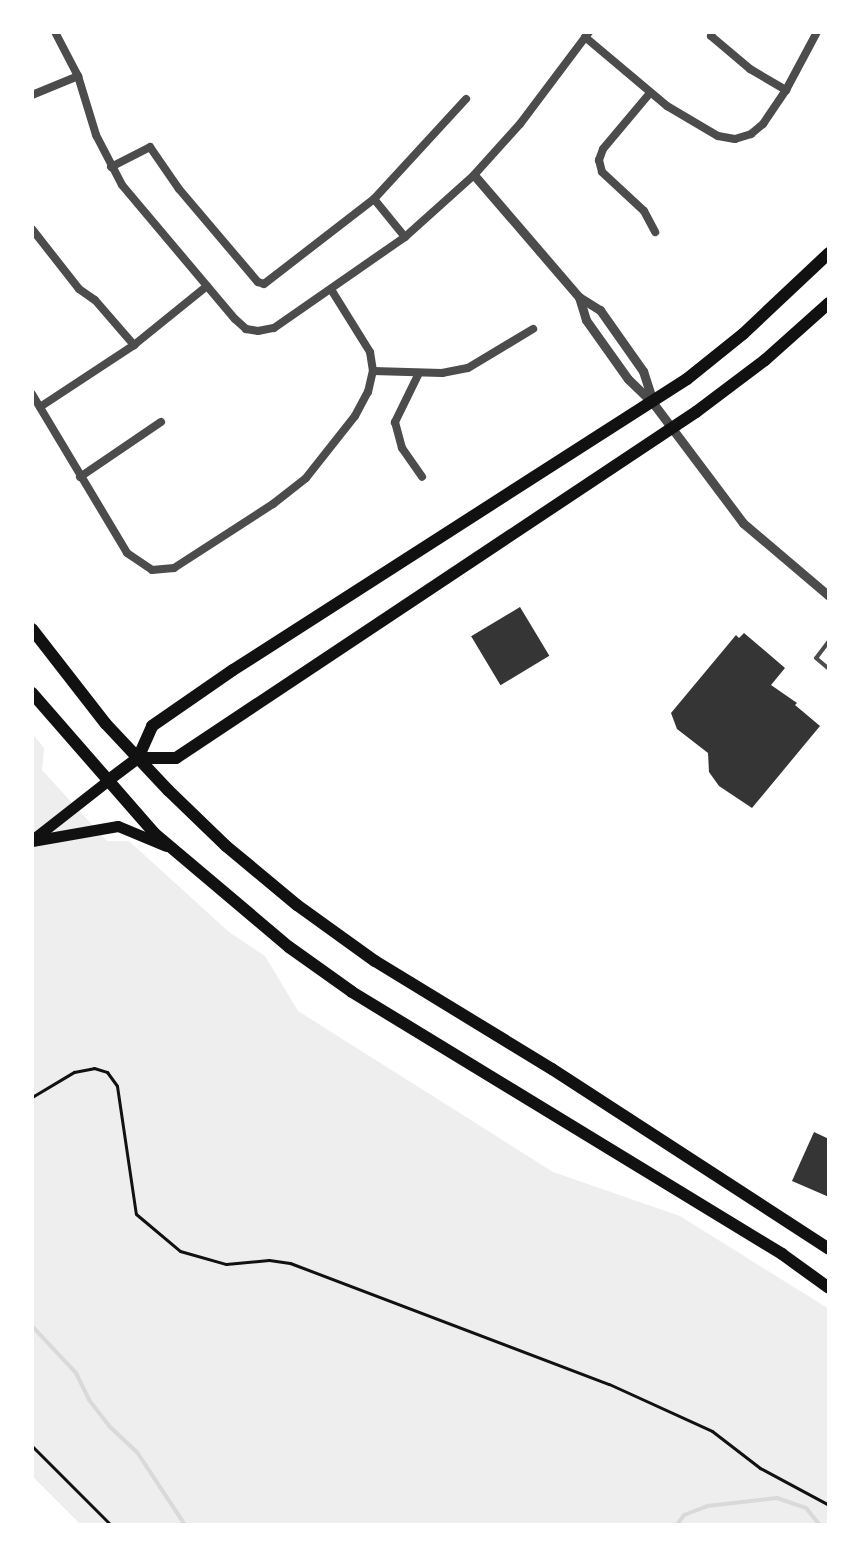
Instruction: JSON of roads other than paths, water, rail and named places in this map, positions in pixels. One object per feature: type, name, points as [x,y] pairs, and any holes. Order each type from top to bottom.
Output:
[{"type":"main road","points":[[32,840],[138,758],[149,729],[233,670],[653,403],[743,334],[829,253]]},
{"type":"main road","points":[[138,758],[176,758],[672,429],[765,360],[829,303]]},
{"type":"main road","points":[[32,629],[86,699],[138,758],[226,846],[309,914],[375,961],[552,1069],[829,1249]]},
{"type":"main road","points":[[32,693],[106,782],[170,848],[240,909],[352,992],[782,1254],[829,1288]]},
{"type":"main road","points":[[32,840],[118,826],[170,848]]},
{"type":"street","points":[[55,32],[78,76],[96,135],[111,167],[235,319],[246,329],[258,331],[274,328],[332,291],[405,237],[474,175],[554,83],[587,35],[650,93],[718,136],[735,139],[751,134],[763,124],[786,90],[817,32]]},
{"type":"street","points":[[712,32],[711,36],[750,69],[786,90]]},
{"type":"street","points":[[32,95],[78,76]]},
{"type":"street","points":[[650,93],[603,149],[599,160],[602,172],[644,211],[655,232]]},
{"type":"street","points":[[111,167],[150,147],[179,189],[258,282],[264,284],[374,199],[466,99]]},
{"type":"street","points":[[474,175],[579,297],[600,310],[643,371],[653,403]]},
{"type":"street","points":[[374,199],[405,237]]},
{"type":"street","points":[[32,229],[79,289],[95,300],[134,345]]},
{"type":"street","points":[[40,407],[134,345],[207,286]]},
{"type":"street","points":[[32,394],[127,553],[152,570],[174,568],[273,504],[306,478],[355,416],[368,392],[373,371],[365,341],[332,291]]},
{"type":"street","points":[[579,297],[586,320],[628,379],[653,403],[743,523],[829,596]]},
{"type":"street","points":[[373,371],[419,373],[468,368],[533,329]]},
{"type":"street","points":[[419,373],[395,422],[402,448],[422,477]]},
{"type":"street","points":[[80,477],[161,422]]},
{"type":"lane","points":[[829,641],[816,658],[829,669]]},
{"type":"waterway","points":[[32,1326],[76,1373],[89,1400],[109,1426],[137,1452],[185,1525]]},
{"type":"waterway","points":[[677,1525],[684,1515],[707,1506],[777,1498],[806,1508],[820,1525]]}]
